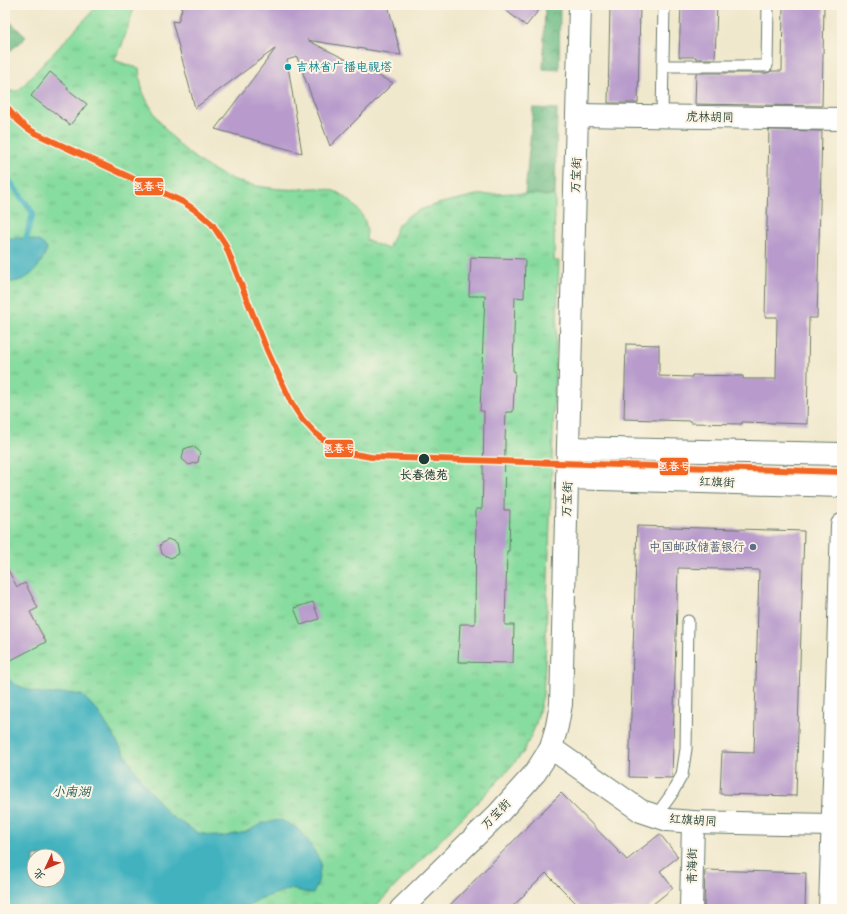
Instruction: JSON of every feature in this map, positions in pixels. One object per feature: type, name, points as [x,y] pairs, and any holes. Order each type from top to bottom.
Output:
[{"type":"street","name":"万宝街","points":[[401,909],[498,814],[535,773],[551,748],[557,726],[561,704],[580,5]]},
{"type":"street","name":"虎林胡同","points":[[577,115],[842,119]]},
{"type":"street","points":[[568,448],[842,454]]},
{"type":"street","name":"红旗街","points":[[567,478],[842,486]]},
{"type":"street","points":[[830,909],[842,526]]},
{"type":"street","name":"红旗胡同","points":[[551,748],[641,811],[668,820],[693,822],[832,825]]},
{"type":"street","name":"青海街","points":[[691,909],[693,822]]},
{"type":"lane","points":[[662,116],[664,5]]},
{"type":"lane","points":[[663,66],[767,66],[768,5]]},
{"type":"lane","points":[[656,816],[671,795],[682,775],[686,749],[688,621]]},
{"type":"green space","name":"长春德苑","points":[[98,5],[135,5],[122,45],[114,60],[139,68],[142,89],[146,98],[156,116],[177,142],[202,164],[232,179],[248,184],[282,189],[323,188],[337,192],[349,200],[359,211],[366,224],[366,240],[388,249],[398,225],[408,216],[422,209],[441,203],[477,195],[513,193],[555,196],[554,261],[559,261],[545,665],[543,695],[535,727],[523,753],[499,780],[373,909],[5,909],[5,91],[18,91]]},
{"type":"green space","points":[[545,5],[560,5],[559,70],[543,69]]},
{"type":"green space","points":[[5,17],[26,37],[5,54]]},
{"type":"green space","points":[[533,108],[557,109],[555,196],[525,194]]},
{"type":"water","points":[[5,238],[25,238],[35,240],[43,244],[47,249],[43,259],[34,271],[26,278],[19,281],[5,283]]},
{"type":"water","name":"小南湖","points":[[5,675],[14,684],[35,692],[82,695],[96,709],[141,780],[169,815],[198,833],[221,837],[246,832],[263,823],[281,820],[298,829],[309,842],[321,863],[318,882],[313,894],[290,889],[259,899],[244,909],[5,909]]},
{"type":"building","name":"吉林省广播电视塔","points":[[183,5],[388,5],[401,55],[307,40],[393,83],[330,146],[297,57],[287,60],[302,153],[215,129],[276,48],[195,108],[172,21],[178,22]]},
{"type":"building","points":[[499,5],[543,5],[526,26]]},
{"type":"building","points":[[610,5],[640,5],[638,103],[608,103]]},
{"type":"building","points":[[681,5],[717,5],[715,59],[679,57]]},
{"type":"building","points":[[783,5],[824,5],[822,106],[695,104],[696,73],[767,73],[772,71],[782,71]]},
{"type":"building","points":[[50,72],[68,87],[67,89],[87,104],[70,125],[31,96]]},
{"type":"building","points":[[769,130],[822,131],[817,318],[809,318],[807,424],[742,422],[742,424],[691,423],[691,421],[624,419],[626,344],[659,345],[659,376],[743,376],[743,379],[776,379],[777,317],[765,317]]},
{"type":"building","points":[[471,257],[525,259],[524,298],[515,297],[513,371],[515,371],[513,412],[506,412],[505,443],[504,510],[510,510],[509,551],[507,551],[505,625],[514,625],[513,663],[458,662],[460,624],[475,624],[476,509],[482,509],[483,478],[484,411],[480,411],[485,296],[469,296]]},
{"type":"building","points":[[193,446],[200,452],[198,462],[189,465],[182,459],[184,449]]},
{"type":"building","points":[[637,526],[804,531],[796,796],[720,794],[722,752],[754,753],[759,570],[678,568],[672,778],[629,777]]},
{"type":"building","points":[[168,539],[177,543],[179,553],[171,558],[162,554],[160,545]]},
{"type":"building","points":[[5,564],[17,587],[25,583],[38,608],[30,612],[46,642],[11,660],[5,647]]},
{"type":"building","points":[[313,602],[319,619],[301,625],[294,608]]},
{"type":"building","points":[[561,793],[627,860],[660,834],[678,857],[660,871],[673,888],[647,909],[582,909],[546,873],[510,909],[446,909]]},
{"type":"building","points":[[705,870],[806,873],[805,909],[704,909]]},
{"type":"waterway","points":[[5,175],[33,213],[26,239]]},
{"type":"transit line","name":"氢春号","points":[[5,104],[18,121],[35,133],[183,202],[212,224],[225,244],[267,350],[291,402],[302,419],[315,433],[328,443],[348,453],[371,457],[842,472]]},
{"type":"place","name":"吉林省广播电视塔","points":[[288,67]]},
{"type":"place","name":"长春德苑","points":[[424,459]]},
{"type":"place","name":"中国邮政储蓄银行","points":[[753,547]]}]
